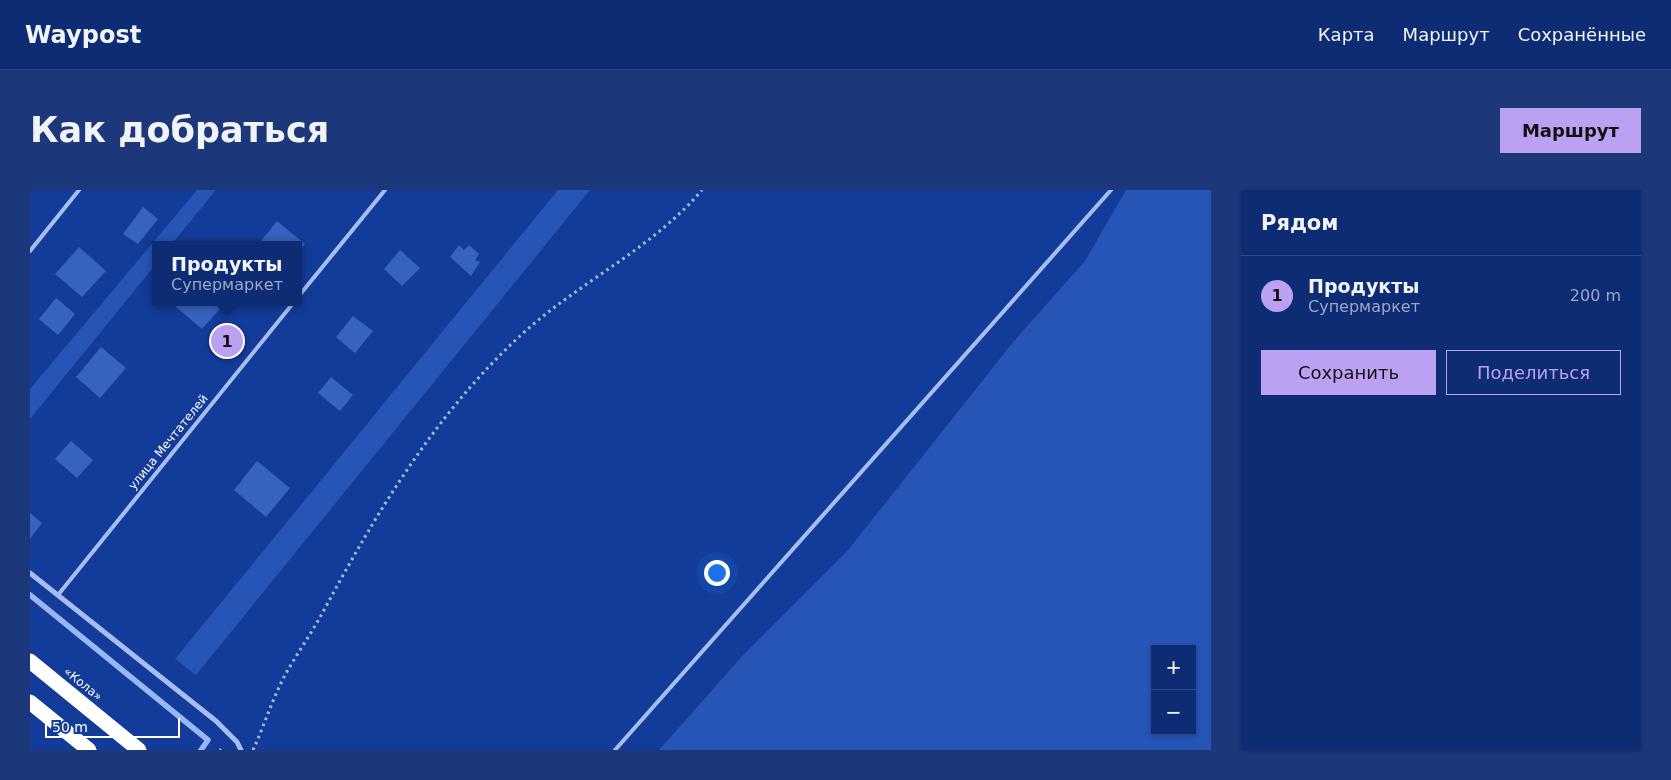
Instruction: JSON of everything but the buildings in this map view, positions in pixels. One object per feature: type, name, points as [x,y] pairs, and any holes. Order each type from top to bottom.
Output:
[{"type":"highway","name":"«Кола»","points":[[30,661],[139,750]]},
{"type":"highway","points":[[30,702],[89,750]]},
{"type":"street","points":[[30,573],[216,721],[237,742],[241,750]]},
{"type":"lane","points":[[30,251],[79,190]]},
{"type":"lane","points":[[302,292],[385,190]]},
{"type":"lane","points":[[615,750],[1111,190]]},
{"type":"lane","name":"улица Мечтателей","points":[[58,594],[291,306]]},
{"type":"path","points":[[253,750],[284,677],[316,625],[364,536],[417,456],[476,380],[520,336],[573,293],[638,248],[702,190]]},
{"type":"shaded area","points":[[197,190],[216,190],[174,241],[154,241]]},
{"type":"shaded area","points":[[558,190],[590,190],[196,675],[175,659]]},
{"type":"shaded area","points":[[1126,190],[1211,190],[1211,750],[659,750],[744,654],[848,550],[1014,341],[1085,261]]},
{"type":"shaded area","points":[[152,244],[152,269],[30,419],[30,389]]},
{"type":"waterway","points":[[30,595],[208,740],[201,750]]},
{"type":"place","name":"Продукты","points":[[227,341]]}]
